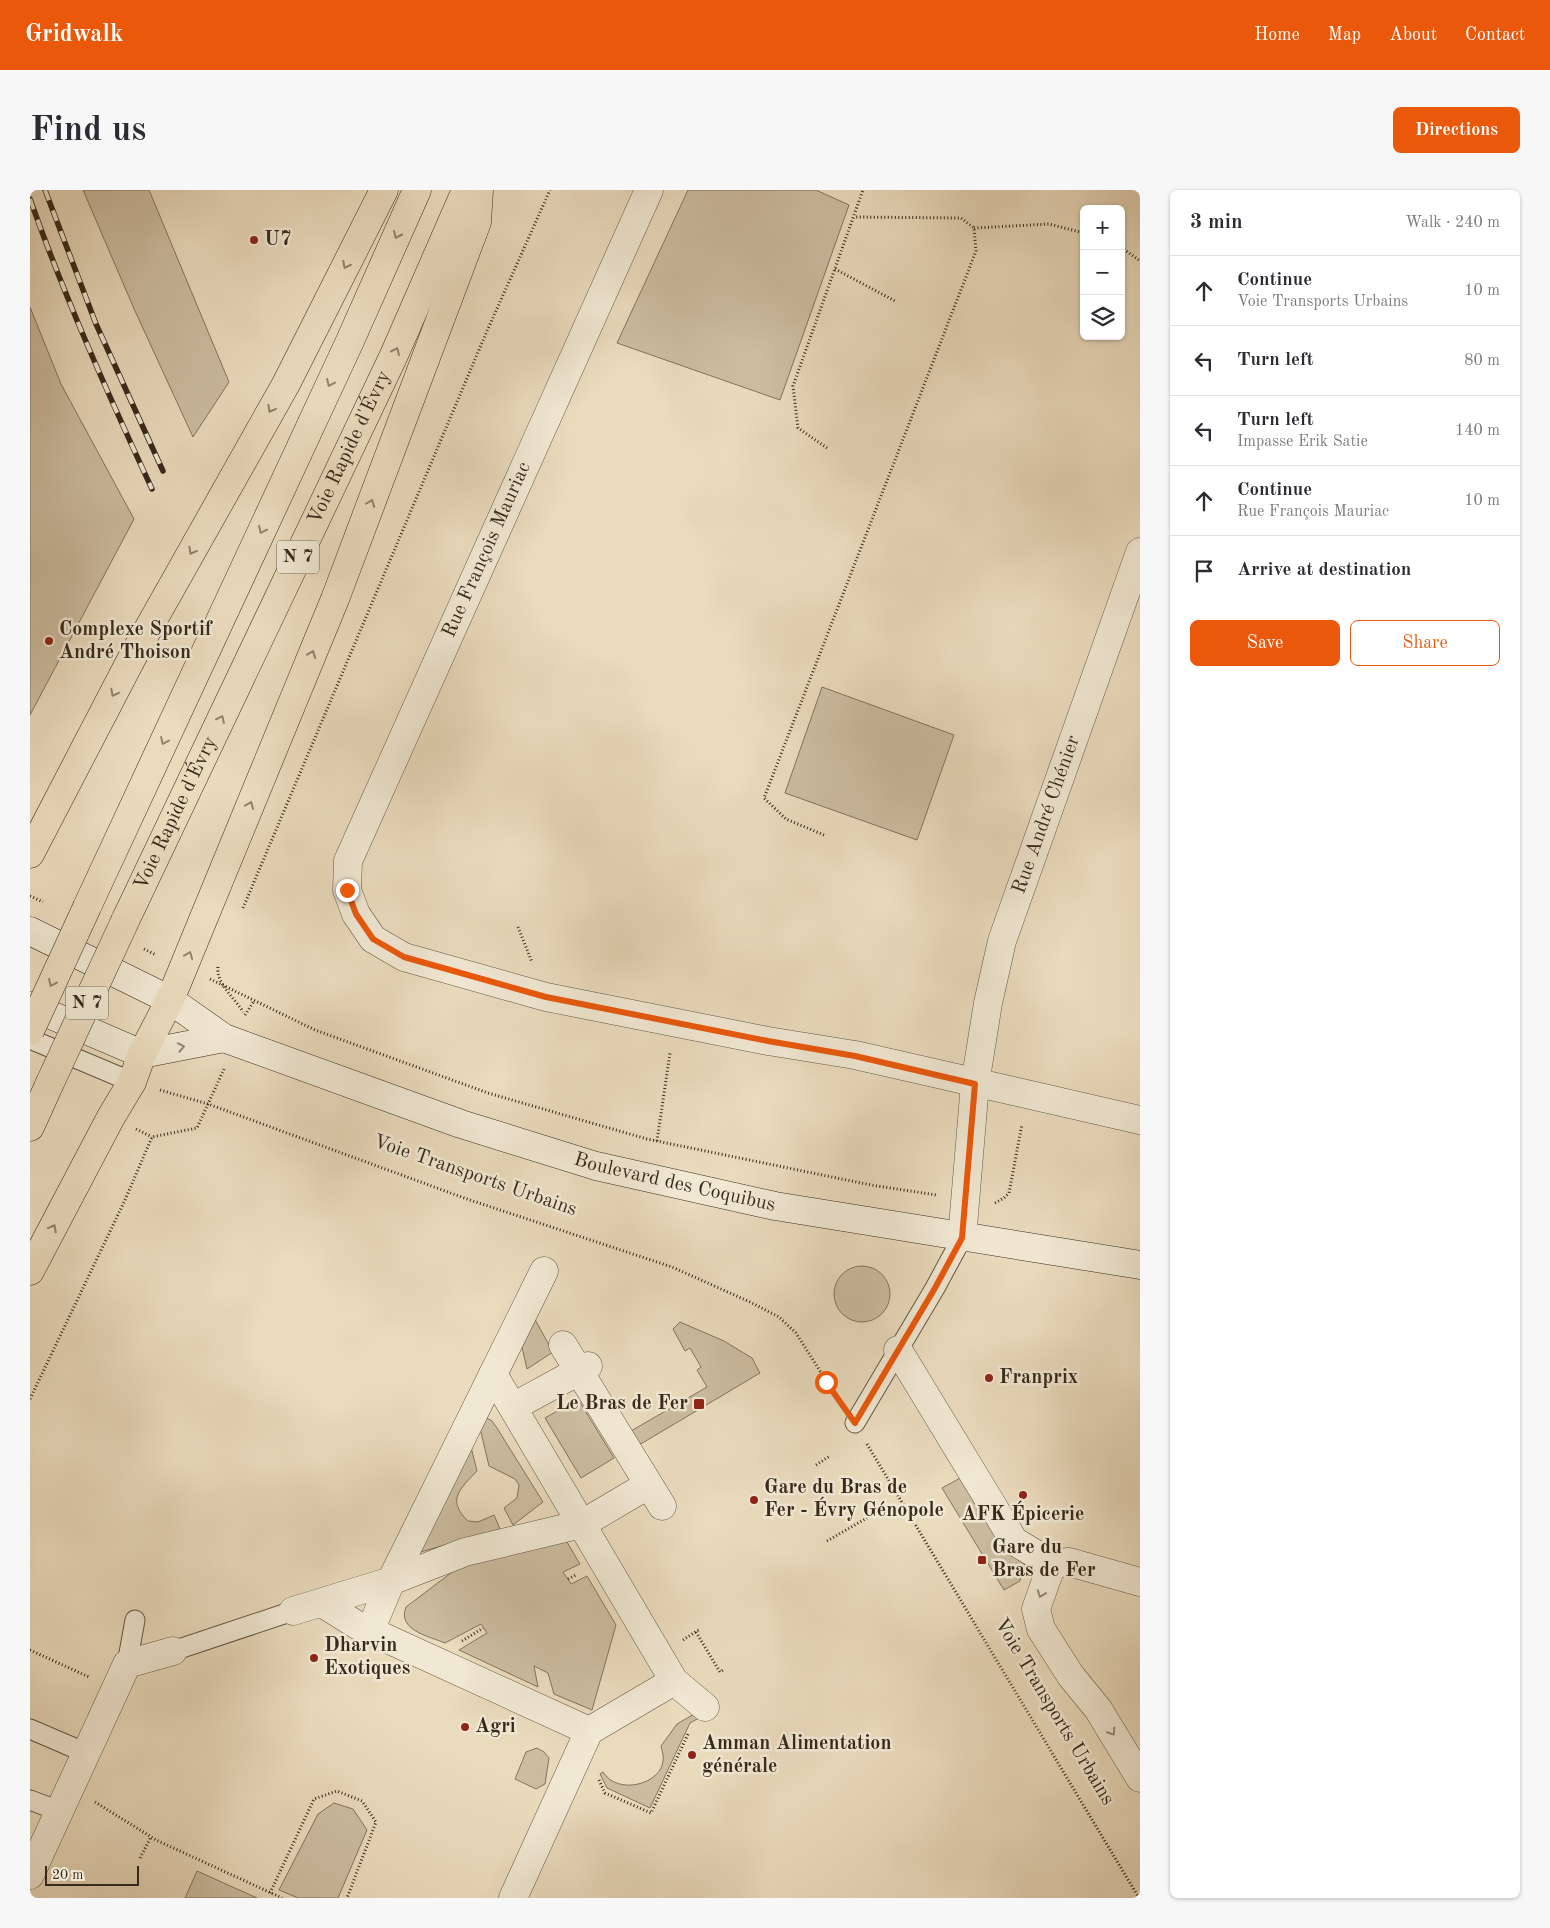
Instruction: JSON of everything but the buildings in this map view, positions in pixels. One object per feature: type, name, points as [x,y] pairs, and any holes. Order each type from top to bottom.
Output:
[{"type":"main road","points":[[30,854],[134,654],[286,384],[384,190]]},
{"type":"main road","name":"Voie Rapide d'Évry","points":[[30,1031],[346,350],[417,190]]},
{"type":"main road","name":"Voie Rapide d'Évry","points":[[30,1127],[125,921],[394,355],[466,190]]},
{"type":"main road","points":[[30,1271],[106,1125],[132,1082],[142,1054],[184,968],[338,590],[477,222],[479,190]]},
{"type":"street","name":"Rue François Mauriac","points":[[648,190],[348,861],[347,890],[356,914],[373,939],[404,957],[546,997],[855,1056],[1140,1120]]},
{"type":"street","name":"Rue André Chénier","points":[[962,1238],[975,1084],[988,1003],[1002,941],[1140,552]]},
{"type":"street","name":"Boulevard des Coquibus","points":[[30,930],[170,1000],[230,1040],[461,1124],[596,1166],[775,1206],[962,1238],[1020,1245],[1140,1265]]},
{"type":"street","points":[[30,1006],[142,1054],[230,1040]]},
{"type":"street","points":[[370,1631],[391,1582],[544,1271]]},
{"type":"street","points":[[293,1611],[391,1582],[465,1552],[582,1524],[655,1496],[583,1368],[563,1345]]},
{"type":"street","points":[[898,1350],[1014,1541],[1052,1564],[1069,1562],[1140,1582]]},
{"type":"street","points":[[513,1407],[583,1368]]},
{"type":"street","points":[[493,1374],[674,1681],[698,1718]]},
{"type":"street","points":[[1052,1564],[1036,1609],[1041,1629],[1071,1676],[1098,1709],[1140,1778]]},
{"type":"street","points":[[322,1603],[370,1631],[589,1731]]},
{"type":"street","points":[[30,1875],[127,1664],[173,1651]]},
{"type":"street","points":[[513,1898],[589,1731],[674,1681]]},
{"type":"lane","points":[[30,1039],[132,1082]]},
{"type":"lane","points":[[855,1423],[962,1238]]},
{"type":"lane","points":[[173,1651],[293,1611]]},
{"type":"lane","points":[[127,1664],[135,1620]]},
{"type":"lane","points":[[30,1729],[86,1753]]},
{"type":"lane","points":[[30,1800],[59,1810]]},
{"type":"path","points":[[240,914],[486,331],[550,190]]},
{"type":"path","points":[[828,448],[798,428],[793,386],[863,190]]},
{"type":"path","points":[[854,217],[961,218],[974,228],[1049,224],[1080,232]]},
{"type":"path","points":[[824,835],[786,819],[764,798],[976,251],[974,228]]},
{"type":"path","points":[[1125,250],[1140,261]]},
{"type":"path","points":[[835,269],[895,301]]},
{"type":"path","points":[[30,896],[48,904]]},
{"type":"path","points":[[138,946],[222,984],[315,1030],[488,1094],[657,1141],[862,1183],[938,1195]]},
{"type":"path","points":[[221,960],[217,969],[222,984],[236,999],[245,1015]]},
{"type":"path","points":[[30,1399],[125,1200],[152,1137],[198,1128],[230,1040],[254,1001]]},
{"type":"path","points":[[657,1141],[675,1022]]},
{"type":"path","name":"Voie Transports Urbains","points":[[132,1082],[208,1104],[467,1198],[672,1267],[750,1302],[779,1317],[796,1333],[855,1423]]},
{"type":"path","points":[[997,1203],[1009,1193],[1027,1094]]},
{"type":"path","points":[[816,1465],[830,1456]]},
{"type":"path","name":"Voie Transports Urbains","points":[[874,1458],[931,1549],[1139,1898]]},
{"type":"path","points":[[826,1541],[867,1518]]},
{"type":"path","points":[[696,1632],[720,1672],[723,1670]]},
{"type":"path","points":[[30,1650],[114,1689]]},
{"type":"path","points":[[597,1775],[605,1793],[651,1813],[698,1718]]},
{"type":"path","points":[[270,1893],[314,1799],[337,1791],[362,1802],[376,1822],[347,1898]]},
{"type":"path","points":[[92,1800],[151,1837],[282,1898]]},
{"type":"path","points":[[140,1858],[151,1837]]},
{"type":"shaded area","points":[[83,190],[149,190],[229,382],[193,437],[135,311]]},
{"type":"shaded area","points":[[688,190],[816,190],[849,205],[780,400],[617,343]]},
{"type":"shaded area","points":[[30,307],[61,384],[134,519],[30,715]]},
{"type":"shaded area","points":[[822,687],[954,735],[917,840],[785,793]]},
{"type":"shaded area","points":[[862,1266],[873,1268],[882,1274],[888,1283],[890,1294],[888,1305],[882,1314],[873,1320],[862,1322],[851,1320],[842,1314],[836,1305],[834,1294],[836,1283],[842,1274],[851,1268]]},
{"type":"shaded area","points":[[533,1316],[553,1352],[527,1369],[522,1347]]},
{"type":"shaded area","points":[[680,1322],[724,1341],[752,1358],[760,1373],[639,1445],[631,1431],[707,1387],[697,1370],[701,1367],[690,1348],[685,1351],[673,1329]]},
{"type":"shaded area","points":[[578,1399],[614,1458],[581,1478],[545,1418]]},
{"type":"shaded area","points":[[487,1418],[497,1428],[543,1502],[513,1525],[504,1508],[517,1498],[519,1485],[515,1479],[489,1466],[479,1424],[481,1420]]},
{"type":"shaded area","points":[[470,1443],[477,1471],[461,1489],[457,1501],[458,1507],[461,1514],[468,1521],[478,1522],[494,1515],[500,1529],[417,1553]]},
{"type":"shaded area","points":[[962,1477],[1025,1561],[1020,1581],[1004,1590],[942,1488]]},
{"type":"shaded area","points":[[564,1537],[580,1564],[563,1572],[571,1584],[587,1576],[616,1625],[592,1710],[554,1694],[548,1673],[534,1666],[538,1687],[459,1650],[487,1633],[481,1624],[445,1643],[423,1635],[410,1627],[406,1621],[404,1615],[406,1607],[468,1560]]},
{"type":"shaded area","points":[[701,1710],[704,1715],[690,1723],[650,1808],[607,1788],[600,1774],[603,1772],[618,1784],[628,1785],[647,1781],[655,1776],[663,1761],[661,1746],[677,1724]]},
{"type":"shaded area","points":[[537,1748],[549,1758],[545,1784],[536,1789],[515,1779],[526,1752]]},
{"type":"shaded area","points":[[334,1803],[353,1809],[367,1830],[338,1898],[298,1898],[279,1890],[318,1814]]},
{"type":"shaded area","points":[[197,1871],[257,1898],[185,1898]]},
{"type":"railway","points":[[45,190],[96,324],[163,471]]},
{"type":"railway","points":[[30,199],[88,346],[152,489]]},
{"type":"place","name":"U7","points":[[254,240]]},
{"type":"place","name":"Complexe Sportif André Thoison","points":[[49,641]]},
{"type":"place","name":"Franprix","points":[[989,1378]]},
{"type":"place","name":"Le Bras de Fer","points":[[699,1404]]},
{"type":"place","name":"AFK Épicerie","points":[[1023,1495]]},
{"type":"place","name":"Gare du Bras de Fer - Évry Génopole","points":[[754,1500]]},
{"type":"place","name":"Gare du Bras de Fer","points":[[982,1560]]},
{"type":"place","name":"Dharvin Exotiques","points":[[314,1658]]},
{"type":"place","name":"Agri","points":[[465,1727]]},
{"type":"place","name":"Amman Alimentation générale","points":[[692,1755]]},
{"type":"route","points":[[347,890],[356,914],[373,939],[404,957],[546,997],[768,1041],[855,1056],[975,1084],[962,1238],[935,1288],[855,1423],[826,1382]]}]
